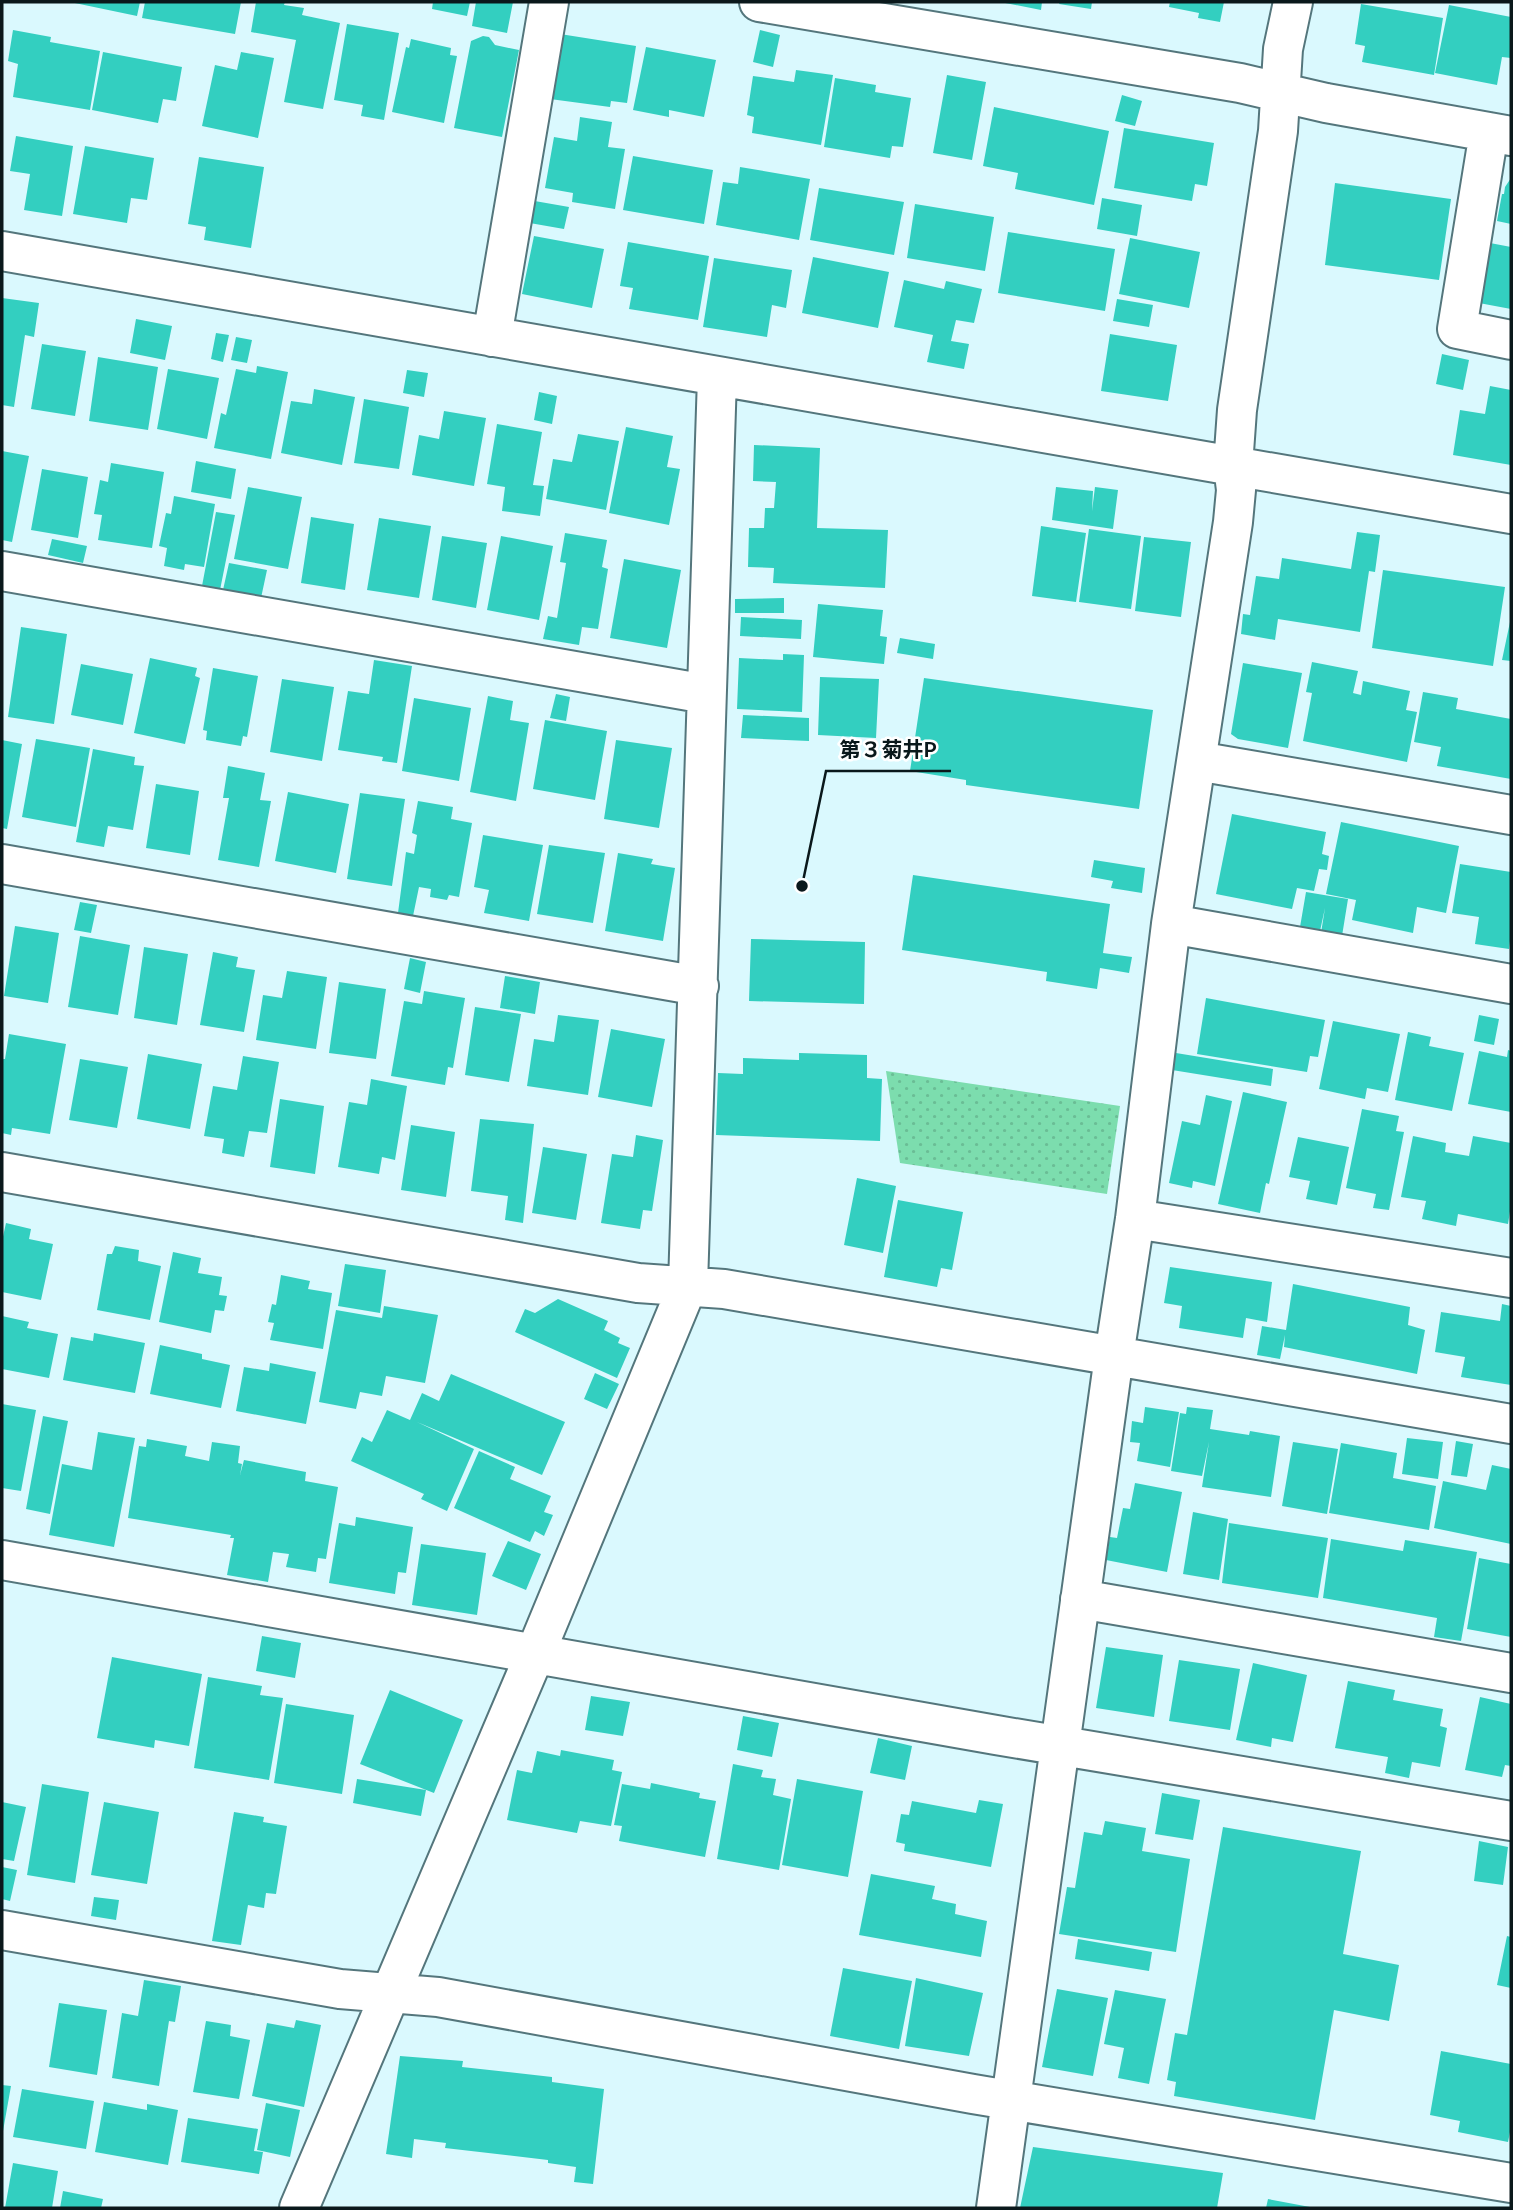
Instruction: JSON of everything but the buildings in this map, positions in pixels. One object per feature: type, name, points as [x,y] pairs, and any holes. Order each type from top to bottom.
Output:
[{"type":"street","points":[[492,337],[549,2]]},
{"type":"street","points":[[759,2],[802,5],[1240,83],[1326,103],[1500,134],[1457,329],[1511,340]]},
{"type":"street","points":[[996,2208],[1135,1219],[1171,924],[1233,522],[1237,410],[1281,93],[1283,49],[1293,2]]},
{"type":"street","points":[[2,251],[1511,514]]},
{"type":"street","points":[[299,2208],[535,1654],[688,1285],[717,377]]},
{"type":"street","points":[[2,571],[706,694]]},
{"type":"street","points":[[1197,761],[1511,816]]},
{"type":"street","points":[[2,864],[699,986]]},
{"type":"street","points":[[1171,924],[1511,984]]},
{"type":"street","points":[[2,1172],[638,1283],[724,1289],[1511,1424]]},
{"type":"street","points":[[1135,1219],[1511,1278]]},
{"type":"street","points":[[2,1560],[1059,1745],[1511,1821]]},
{"type":"street","points":[[1080,1599],[1511,1673]]},
{"type":"street","points":[[2,1930],[340,1989],[438,1997],[1011,2100],[1511,2183]]},
{"type":"green space","points":[[886,1071],[1120,1106],[1107,1194],[900,1163]]},
{"type":"place","name":"第３菊井P","points":[[802,886]]}]
